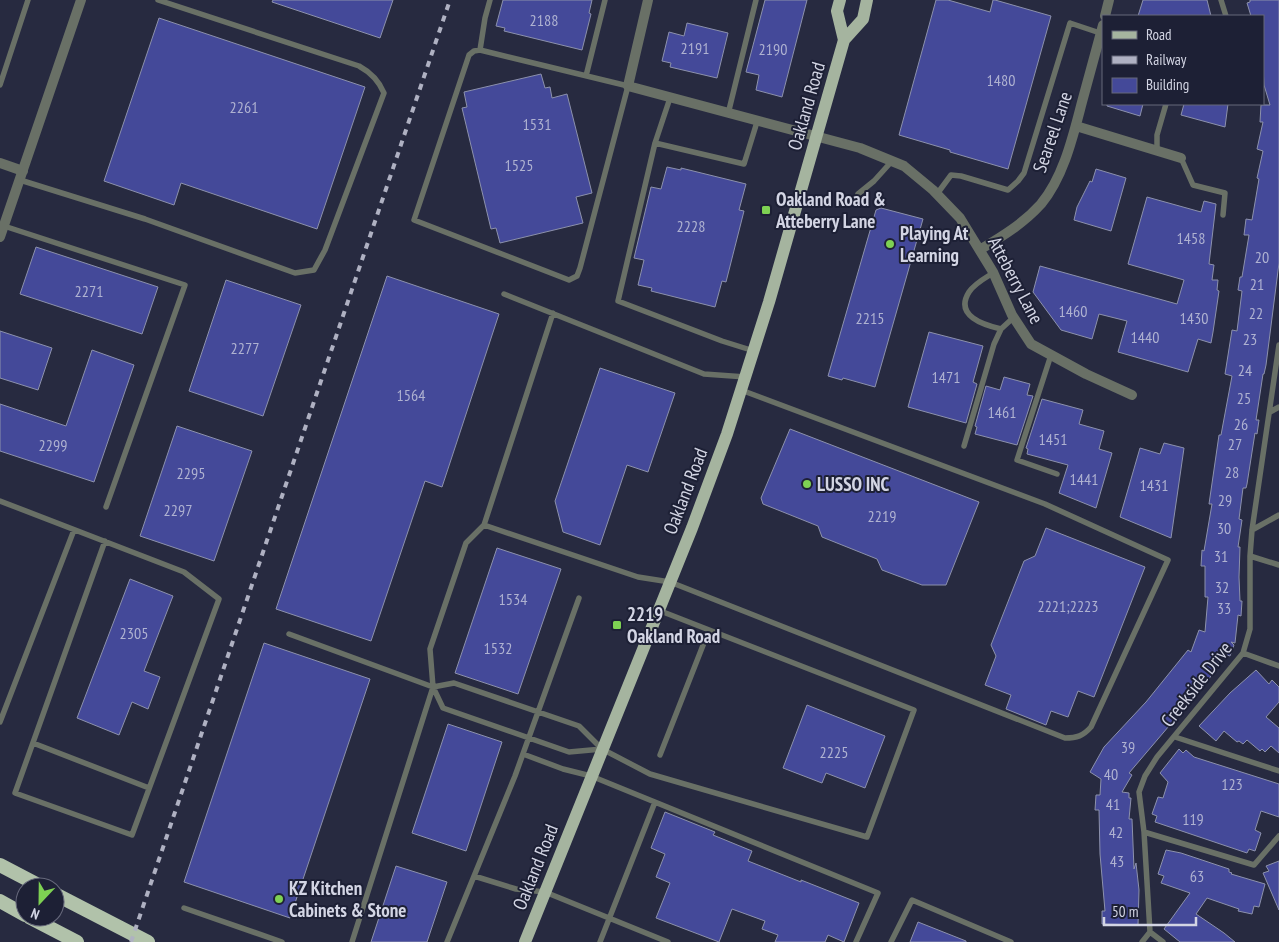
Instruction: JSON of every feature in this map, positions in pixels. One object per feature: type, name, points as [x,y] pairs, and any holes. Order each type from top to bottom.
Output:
[{"type":"highway","points":[[0,865],[23,877]]},
{"type":"highway","points":[[65,899],[148,942]]},
{"type":"highway","points":[[0,902],[15,910]]},
{"type":"highway","points":[[49,927],[77,942]]},
{"type":"main road","name":"Oakland Road","points":[[840,0],[837,11],[844,40]]},
{"type":"main road","name":"Oakland Road","points":[[525,942],[670,582],[720,452],[754,351],[844,40],[862,19],[867,0]]},
{"type":"street","points":[[0,237],[80,0]]},
{"type":"street","points":[[628,86],[648,0]]},
{"type":"street","points":[[1105,15],[1109,0]]},
{"type":"street","name":"Seareel Lane","points":[[981,249],[1009,232],[1029,216],[1053,186],[1062,167],[1076,126],[1102,29]]},
{"type":"street","name":"Atteberry Lane","points":[[628,86],[860,148],[904,166],[937,194],[960,218],[981,249],[1013,318],[1032,344],[1132,395]]},
{"type":"street","points":[[1076,126],[1181,158]]},
{"type":"street","points":[[0,163],[21,176]]},
{"type":"lane","points":[[0,85],[28,0]]},
{"type":"lane","points":[[21,176],[295,273],[314,270],[325,250],[384,93],[380,84],[365,69],[359,66],[158,0]]},
{"type":"lane","points":[[480,50],[490,0]]},
{"type":"lane","points":[[586,76],[605,0]]},
{"type":"lane","points":[[728,114],[756,0]]},
{"type":"lane","points":[[1222,0],[1226,15]]},
{"type":"lane","points":[[937,194],[951,175],[961,176],[1008,190],[1018,181],[1024,173],[1070,23],[1102,29]]},
{"type":"lane","points":[[480,50],[628,86],[580,268],[576,276],[569,280],[414,220],[470,55],[474,51],[480,50]]},
{"type":"lane","points":[[670,98],[655,143],[618,301],[722,341],[754,351]]},
{"type":"lane","points":[[1157,151],[1157,135],[1166,105]]},
{"type":"lane","points":[[655,143],[744,164],[757,122]]},
{"type":"lane","points":[[1181,158],[1193,185],[1225,193],[1223,215]]},
{"type":"lane","points":[[858,194],[892,161]]},
{"type":"lane","points":[[4,226],[185,285],[106,507]]},
{"type":"lane","points":[[993,272],[975,285],[968,293],[965,305],[968,315],[984,325],[1001,329]]},
{"type":"lane","points":[[504,294],[704,374],[746,377]]},
{"type":"lane","points":[[553,313],[484,525],[466,543],[430,649],[433,687],[443,708],[569,752],[602,749]]},
{"type":"lane","points":[[964,446],[994,344],[1001,329],[1013,318]]},
{"type":"lane","name":"Creekside Drive","points":[[1150,932],[1144,832],[1139,792],[1145,776],[1153,763],[1243,653],[1250,629],[1252,530],[1279,345]]},
{"type":"lane","points":[[1051,355],[1017,460],[1057,474]]},
{"type":"lane","points":[[484,525],[638,577],[670,582],[1065,738],[1076,738],[1085,734],[1091,727],[1168,560],[1045,504],[741,390]]},
{"type":"lane","points":[[1270,412],[1279,407]]},
{"type":"lane","points":[[0,501],[105,541],[184,572],[219,599],[132,835],[15,793],[105,541]]},
{"type":"lane","points":[[1252,530],[1279,515]]},
{"type":"lane","points":[[0,722],[74,530]]},
{"type":"lane","points":[[1250,556],[1279,565]]},
{"type":"lane","points":[[447,942],[515,776],[579,598]]},
{"type":"lane","points":[[289,634],[433,687],[454,684],[579,726],[602,749],[650,774],[868,837],[914,710],[658,610]]},
{"type":"lane","points":[[660,755],[709,630]]},
{"type":"lane","points":[[1243,653],[1279,666]]},
{"type":"lane","points":[[352,942],[433,687]]},
{"type":"lane","points":[[1175,737],[1279,771]]},
{"type":"lane","points":[[33,742],[149,788]]},
{"type":"lane","points":[[523,754],[563,769],[591,776],[878,893],[856,942]]},
{"type":"lane","points":[[600,942],[655,802]]},
{"type":"lane","points":[[1144,832],[1254,865],[1279,836]]},
{"type":"lane","points":[[474,876],[516,889],[545,892],[668,942]]},
{"type":"lane","points":[[891,942],[912,900],[1012,942]]},
{"type":"lane","points":[[184,908],[282,942]]},
{"type":"lane","points":[[1142,942],[1150,932],[1163,942]]},
{"type":"building","points":[[273,0],[393,0],[380,38],[272,2]]},
{"type":"building","points":[[503,0],[592,0],[589,13],[591,14],[582,50],[504,31],[505,28],[496,26]]},
{"type":"building","points":[[765,0],[807,0],[782,97],[756,90],[759,75],[746,72]]},
{"type":"building","points":[[936,0],[948,0],[990,12],[993,0],[995,0],[1051,16],[1008,169],[899,135]]},
{"type":"building","points":[[1143,0],[1207,0],[1211,15],[1138,15]]},
{"type":"building","points":[[1250,0],[1279,0],[1279,263],[1266,365],[1256,420],[1259,420],[1257,434],[1255,433],[1246,488],[1243,488],[1239,519],[1242,520],[1238,547],[1240,547],[1241,616],[1238,615],[1235,643],[1231,642],[1234,645],[1230,656],[1224,654],[1209,679],[1129,773],[1132,775],[1122,792],[1129,793],[1129,798],[1131,798],[1129,819],[1132,819],[1134,869],[1136,863],[1139,890],[1138,925],[1102,924],[1102,911],[1105,911],[1100,854],[1099,810],[1095,810],[1096,795],[1100,795],[1101,779],[1090,772],[1104,747],[1146,702],[1188,650],[1191,652],[1199,630],[1205,632],[1208,597],[1205,597],[1205,566],[1201,566],[1202,550],[1204,551],[1212,504],[1209,504],[1219,435],[1221,435],[1232,376],[1225,374],[1232,330],[1237,331],[1242,291],[1238,290],[1249,235],[1244,235],[1246,219],[1252,220],[1259,179],[1257,178],[1263,151],[1257,149],[1263,122],[1260,122],[1261,105],[1270,105],[1264,85],[1264,15],[1251,15],[1247,3]]},
{"type":"building","points":[[159,18],[365,87],[317,229],[181,183],[174,205],[104,181]]},
{"type":"building","points":[[687,23],[728,33],[717,78],[670,67],[671,63],[662,61],[669,32],[684,36]]},
{"type":"building","points":[[541,74],[545,88],[550,87],[552,98],[567,94],[592,193],[576,197],[583,223],[500,243],[496,228],[491,229],[462,108],[467,107],[464,92]]},
{"type":"building","points":[[1107,105],[1143,105],[1140,116]]},
{"type":"building","points":[[1184,105],[1228,105],[1225,127],[1181,115]]},
{"type":"building","points":[[667,167],[681,170],[681,168],[746,184],[739,210],[744,211],[726,282],[722,281],[715,307],[651,291],[652,288],[638,285],[644,260],[634,258],[651,187],[661,189]]},
{"type":"building","points":[[1096,169],[1126,178],[1111,231],[1074,220],[1077,207],[1090,181],[1092,182]]},
{"type":"building","points":[[1147,197],[1201,212],[1204,201],[1216,204],[1209,264],[1214,265],[1212,280],[1218,280],[1217,290],[1219,291],[1213,332],[1211,343],[1198,339],[1188,372],[1118,352],[1127,321],[1099,314],[1092,339],[1061,330],[1033,292],[1040,266],[1177,304],[1184,280],[1128,264]]},
{"type":"building","points":[[881,208],[923,219],[875,387],[828,376],[876,210]]},
{"type":"building","points":[[36,247],[158,287],[142,334],[20,294]]},
{"type":"building","points":[[387,276],[499,314],[442,487],[425,481],[371,641],[276,609]]},
{"type":"building","points":[[226,280],[301,305],[263,416],[189,391]]},
{"type":"building","points":[[0,331],[52,348],[38,390],[0,378]]},
{"type":"building","points":[[929,332],[983,346],[973,382],[977,384],[966,423],[908,407]]},
{"type":"building","points":[[92,350],[134,365],[94,482],[0,451],[0,404],[66,426]]},
{"type":"building","points":[[600,368],[675,393],[648,472],[627,465],[600,545],[563,532],[555,501]]},
{"type":"building","points":[[1004,377],[1030,384],[1027,395],[1033,396],[1017,445],[975,434],[977,427],[975,426],[986,386],[1000,390]]},
{"type":"building","points":[[1042,399],[1083,410],[1079,424],[1104,431],[1099,449],[1112,453],[1096,508],[1059,493],[1068,465],[1027,454],[1028,449],[1026,448]]},
{"type":"building","points":[[177,426],[252,451],[214,561],[140,536]]},
{"type":"building","points":[[790,429],[979,502],[946,585],[922,585],[882,570],[877,559],[822,537],[818,526],[763,504],[761,498]]},
{"type":"building","points":[[1164,443],[1184,448],[1171,538],[1120,517],[1140,448],[1160,454]]},
{"type":"building","points":[[1046,528],[1145,567],[1094,697],[1078,691],[1068,717],[1051,711],[1046,725],[1006,709],[1011,695],[985,685],[996,656],[991,645],[1024,561],[1035,556]]},
{"type":"building","points":[[497,548],[561,569],[518,694],[455,673]]},
{"type":"building","points":[[130,579],[173,596],[144,671],[160,677],[148,709],[132,702],[119,735],[77,718]]},
{"type":"building","points":[[264,643],[370,679],[290,918],[184,882]]},
{"type":"building","points":[[1256,670],[1269,684],[1272,680],[1279,687],[1279,702],[1266,717],[1279,728],[1279,753],[1271,746],[1265,752],[1262,749],[1260,751],[1247,740],[1243,744],[1239,741],[1237,742],[1224,731],[1216,741],[1199,726],[1230,693]]},
{"type":"building","points":[[807,705],[885,736],[865,788],[826,773],[822,783],[783,768]]},
{"type":"building","points":[[448,724],[502,742],[466,851],[412,833]]},
{"type":"building","points":[[1179,749],[1183,753],[1186,750],[1194,757],[1279,784],[1279,817],[1261,811],[1255,830],[1261,833],[1255,851],[1249,849],[1247,853],[1155,822],[1157,816],[1152,814],[1158,797],[1163,798],[1168,782],[1160,773]]},
{"type":"building","points":[[665,812],[715,832],[713,835],[752,851],[748,861],[859,903],[844,942],[828,935],[825,942],[775,942],[778,935],[762,929],[765,921],[732,909],[719,942],[656,918],[670,883],[656,877],[665,854],[651,848]]},
{"type":"building","points":[[1166,850],[1229,869],[1231,874],[1265,884],[1259,907],[1254,906],[1252,914],[1238,911],[1239,909],[1207,898],[1196,914],[1235,942],[1180,942],[1164,929],[1190,893],[1161,883],[1164,876],[1158,874]]},
{"type":"building","points":[[1279,861],[1279,910],[1263,873],[1269,871],[1266,866]]},
{"type":"building","points":[[396,866],[447,882],[427,942],[371,942]]},
{"type":"building","points":[[918,922],[966,941],[966,942],[910,942]]},
{"type":"railway","points":[[131,942],[450,0]]},
{"type":"place","name":"Oakland Road & Atteberry Lane","points":[[766,210]]},
{"type":"place","name":"Playing At Learning","points":[[890,244]]},
{"type":"place","name":"LUSSO INC","points":[[807,484]]},
{"type":"place","name":"2219 Oakland Road","points":[[617,625]]},
{"type":"place","name":"KZ Kitchen Cabinets & Stone","points":[[279,899]]}]
